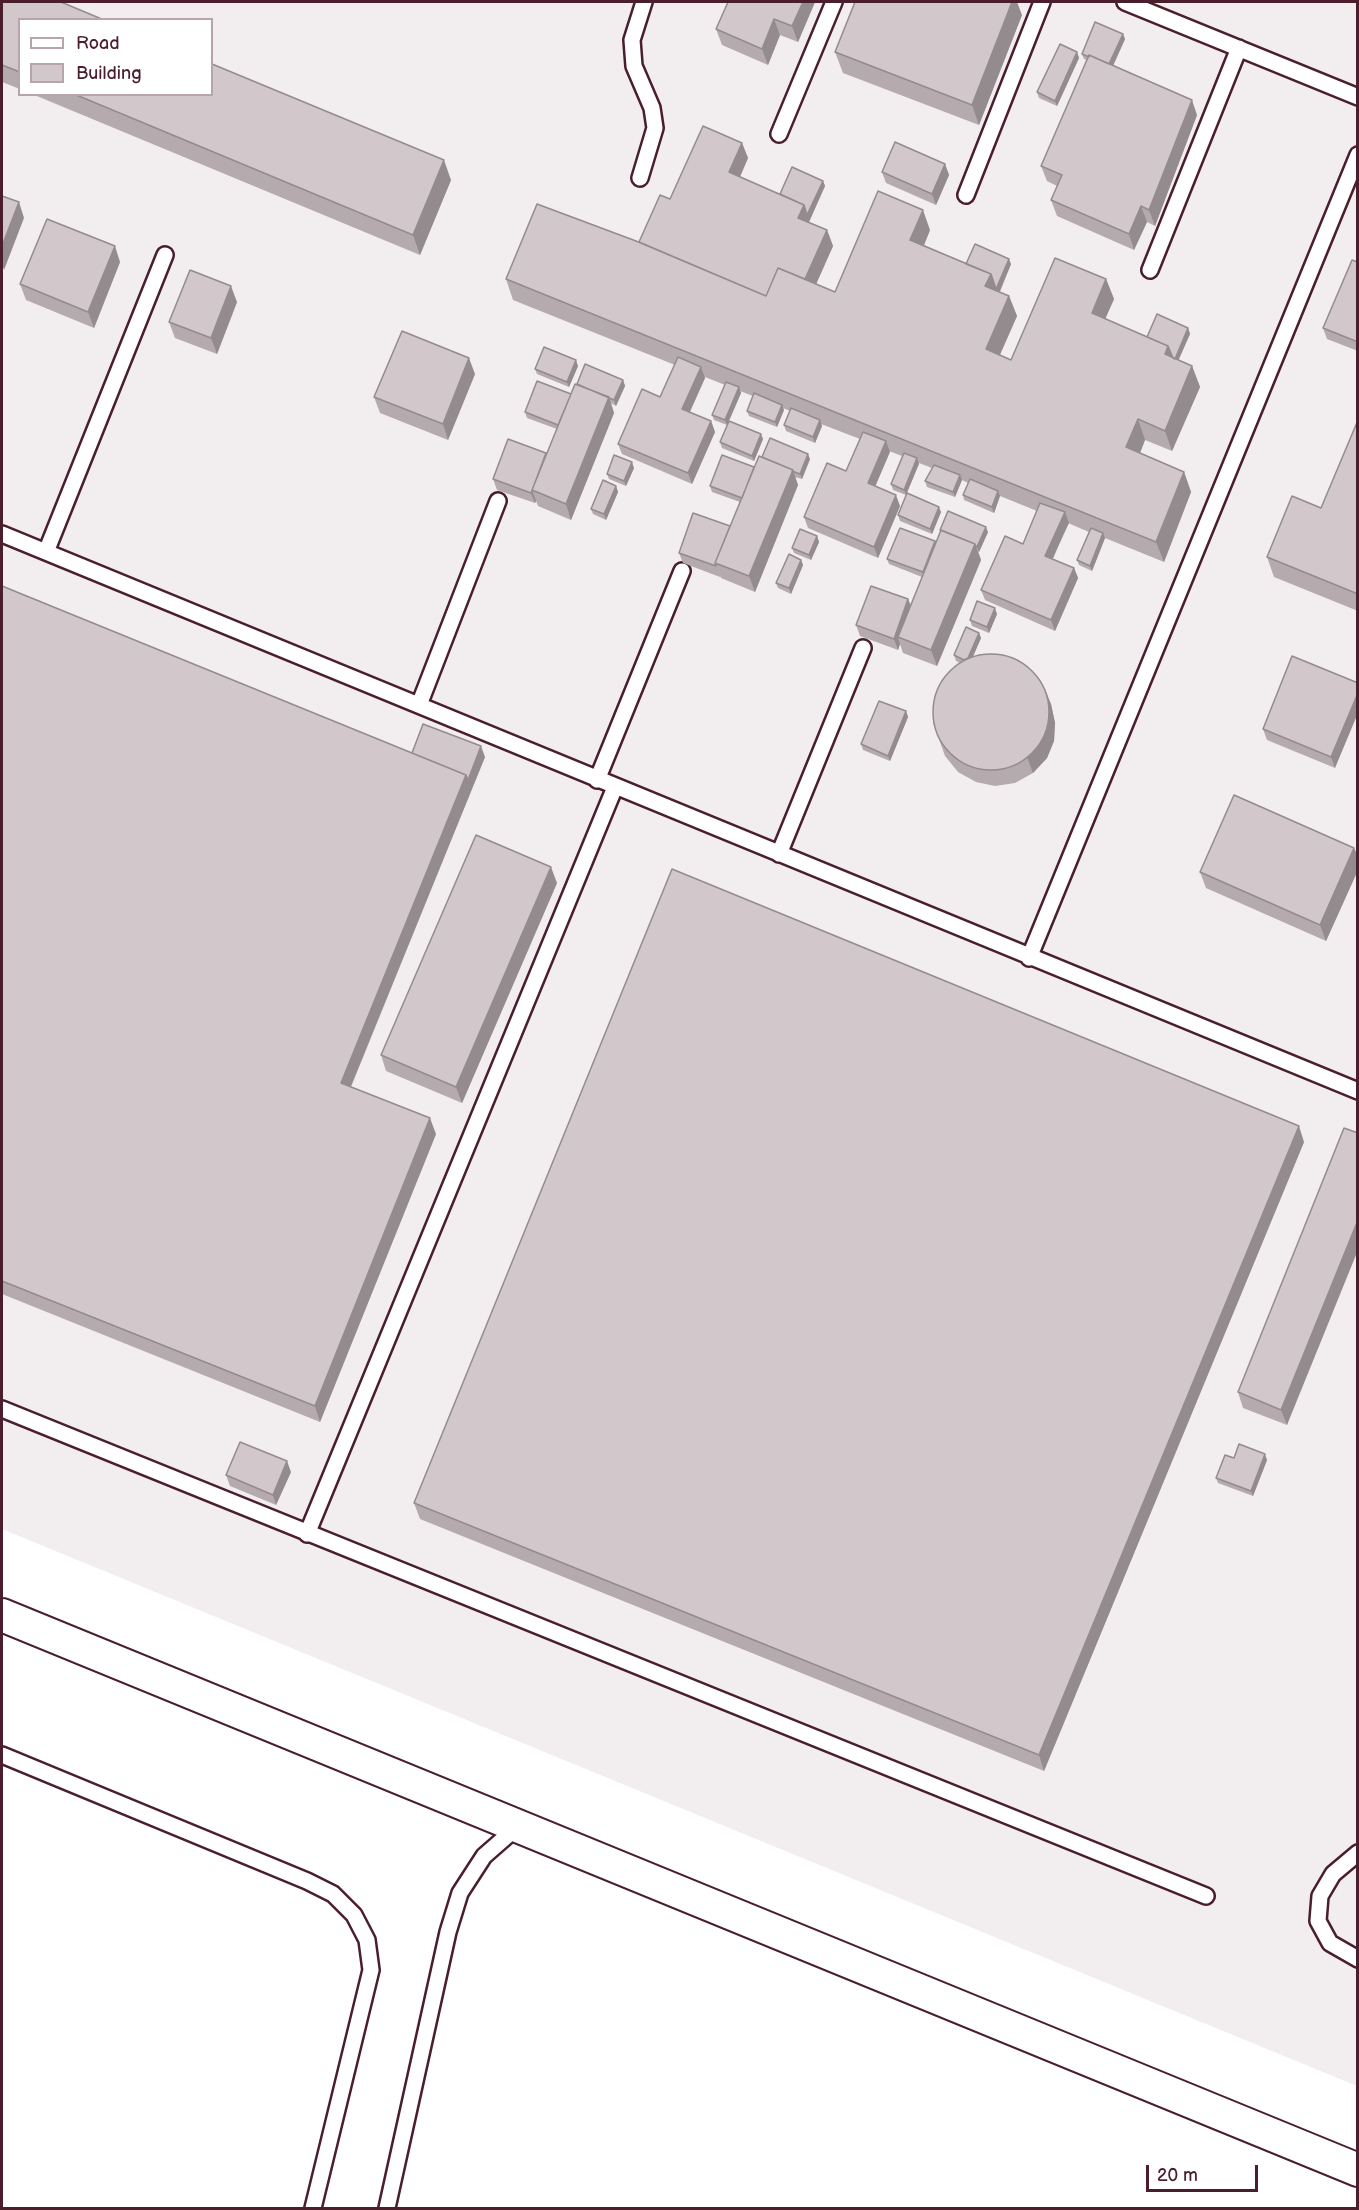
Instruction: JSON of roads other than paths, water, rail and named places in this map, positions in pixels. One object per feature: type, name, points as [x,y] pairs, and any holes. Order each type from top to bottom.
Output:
[{"type":"street","points":[[2,1616],[516,1828],[1358,2170]]},
{"type":"lane","points":[[640,178],[655,128],[652,108],[634,66],[632,40],[644,2]]},
{"type":"lane","points":[[779,135],[834,2]]},
{"type":"lane","points":[[966,195],[1042,2]]},
{"type":"lane","points":[[1125,2],[1358,97]]},
{"type":"lane","points":[[1150,270],[1239,48]]},
{"type":"lane","points":[[1029,958],[1358,155]]},
{"type":"lane","points":[[46,552],[165,255]]},
{"type":"lane","points":[[418,705],[498,501]]},
{"type":"lane","points":[[2,534],[1029,958],[1358,1091]]},
{"type":"lane","points":[[597,780],[682,571]]},
{"type":"lane","points":[[779,854],[863,648]]},
{"type":"lane","points":[[307,1534],[615,787]]},
{"type":"lane","points":[[2,1409],[1206,1896]]},
{"type":"lane","points":[[2,1755],[307,1881],[333,1894],[354,1915],[367,1940],[371,1970],[313,2208]]},
{"type":"lane","points":[[387,2208],[448,1932],[460,1893],[484,1856],[516,1828]]},
{"type":"lane","points":[[1358,1853],[1333,1874],[1320,1896],[1318,1921],[1330,1943],[1358,1959]]}]
